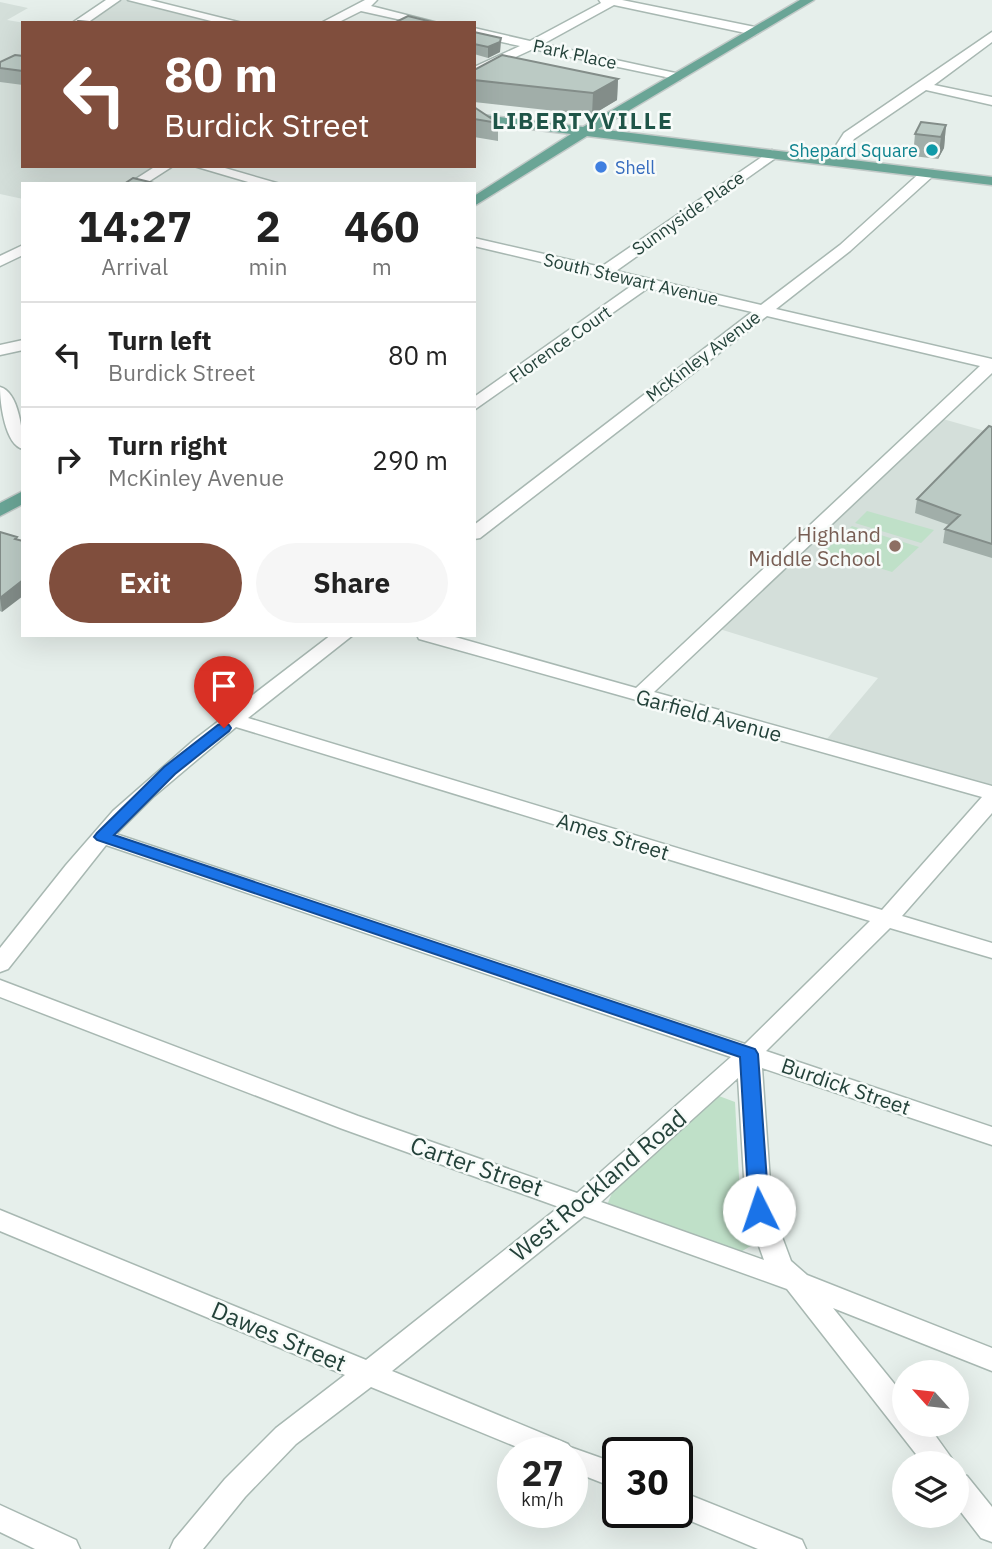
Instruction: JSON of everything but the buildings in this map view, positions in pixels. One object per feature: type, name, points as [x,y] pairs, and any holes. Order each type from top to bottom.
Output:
[{"type":"main road","points":[[476,201],[585,131],[808,0]]},
{"type":"main road","points":[[476,118],[992,181]]},
{"type":"main road","points":[[0,512],[21,497]]},
{"type":"main road","points":[[0,512],[21,513]]},
{"type":"street","points":[[81,21],[114,0]]},
{"type":"street","points":[[134,0],[227,21]]},
{"type":"street","points":[[331,21],[375,0]]},
{"type":"street","points":[[476,71],[532,45],[611,1],[755,32]]},
{"type":"street","points":[[360,7],[410,21]]},
{"type":"street","name":"Park Place","points":[[476,32],[676,77]]},
{"type":"street","points":[[833,161],[849,136],[990,39]]},
{"type":"street","points":[[922,86],[992,101]]},
{"type":"street","name":"Sunnyside Place","points":[[603,273],[772,154]]},
{"type":"street","points":[[138,182],[163,168]]},
{"type":"street","points":[[209,168],[265,182]]},
{"type":"street","name":"McKinley Avenue","points":[[476,532],[845,248],[928,173]]},
{"type":"street","name":"South Stewart Avenue","points":[[476,242],[992,364]]},
{"type":"street","points":[[0,262],[21,250]]},
{"type":"street","name":"Florence Court","points":[[476,404],[645,283]]},
{"type":"street","points":[[0,350],[21,345]]},
{"type":"street","points":[[639,696],[992,364]]},
{"type":"street","points":[[1,397],[21,440]]},
{"type":"street","points":[[0,964],[103,837],[170,771],[341,637]]},
{"type":"street","name":"Garfield Avenue","points":[[433,637],[992,793]]},
{"type":"street","name":"Ames Street","points":[[234,720],[992,951]]},
{"type":"street","name":"West Rockland Road","points":[[185,1549],[235,1488],[286,1436],[428,1328],[580,1202],[601,1188],[749,1054],[886,919],[992,799]]},
{"type":"street","name":"Burdick Street","points":[[103,837],[992,1136]]},
{"type":"street","name":"Carter Street","points":[[0,988],[349,1122],[580,1202],[797,1282],[992,1360]]},
{"type":"street","points":[[749,1054],[759,1210],[780,1267],[797,1282],[892,1402]]},
{"type":"street","name":"Dawes Street","points":[[0,1220],[522,1437]]},
{"type":"street","points":[[920,1437],[931,1451]]},
{"type":"street","points":[[969,1500],[992,1529]]},
{"type":"street","points":[[693,1509],[791,1549]]},
{"type":"street","points":[[0,1518],[65,1549]]},
{"type":"shaded area","points":[[107,0],[146,0],[241,21],[75,21]]},
{"type":"shaded area","points":[[0,2],[28,8],[7,20],[21,22],[21,168],[152,168],[128,182],[21,182],[21,199],[0,194]]},
{"type":"shaded area","name":"Highland Middle School","points":[[936,417],[992,433],[992,793],[821,746],[878,678],[713,627]]},
{"type":"green space","points":[[867,511],[934,530],[921,543],[855,523]]},
{"type":"green space","points":[[852,526],[919,547],[892,572],[825,551]]},
{"type":"green space","points":[[719,1096],[735,1102],[740,1196],[754,1244],[739,1253],[607,1205],[612,1193]]},
{"type":"place","name":"Shepard Square","points":[[932,150]]},
{"type":"place","name":"Shell","points":[[601,167]]},
{"type":"place","name":"Highland Middle School","points":[[895,546]]},
{"type":"district","name":"LIBERTYVILLE","points":[[583,120]]},
{"type":"route","points":[[224,728],[170,771],[120,817],[103,837],[749,1054],[759,1210]]}]
